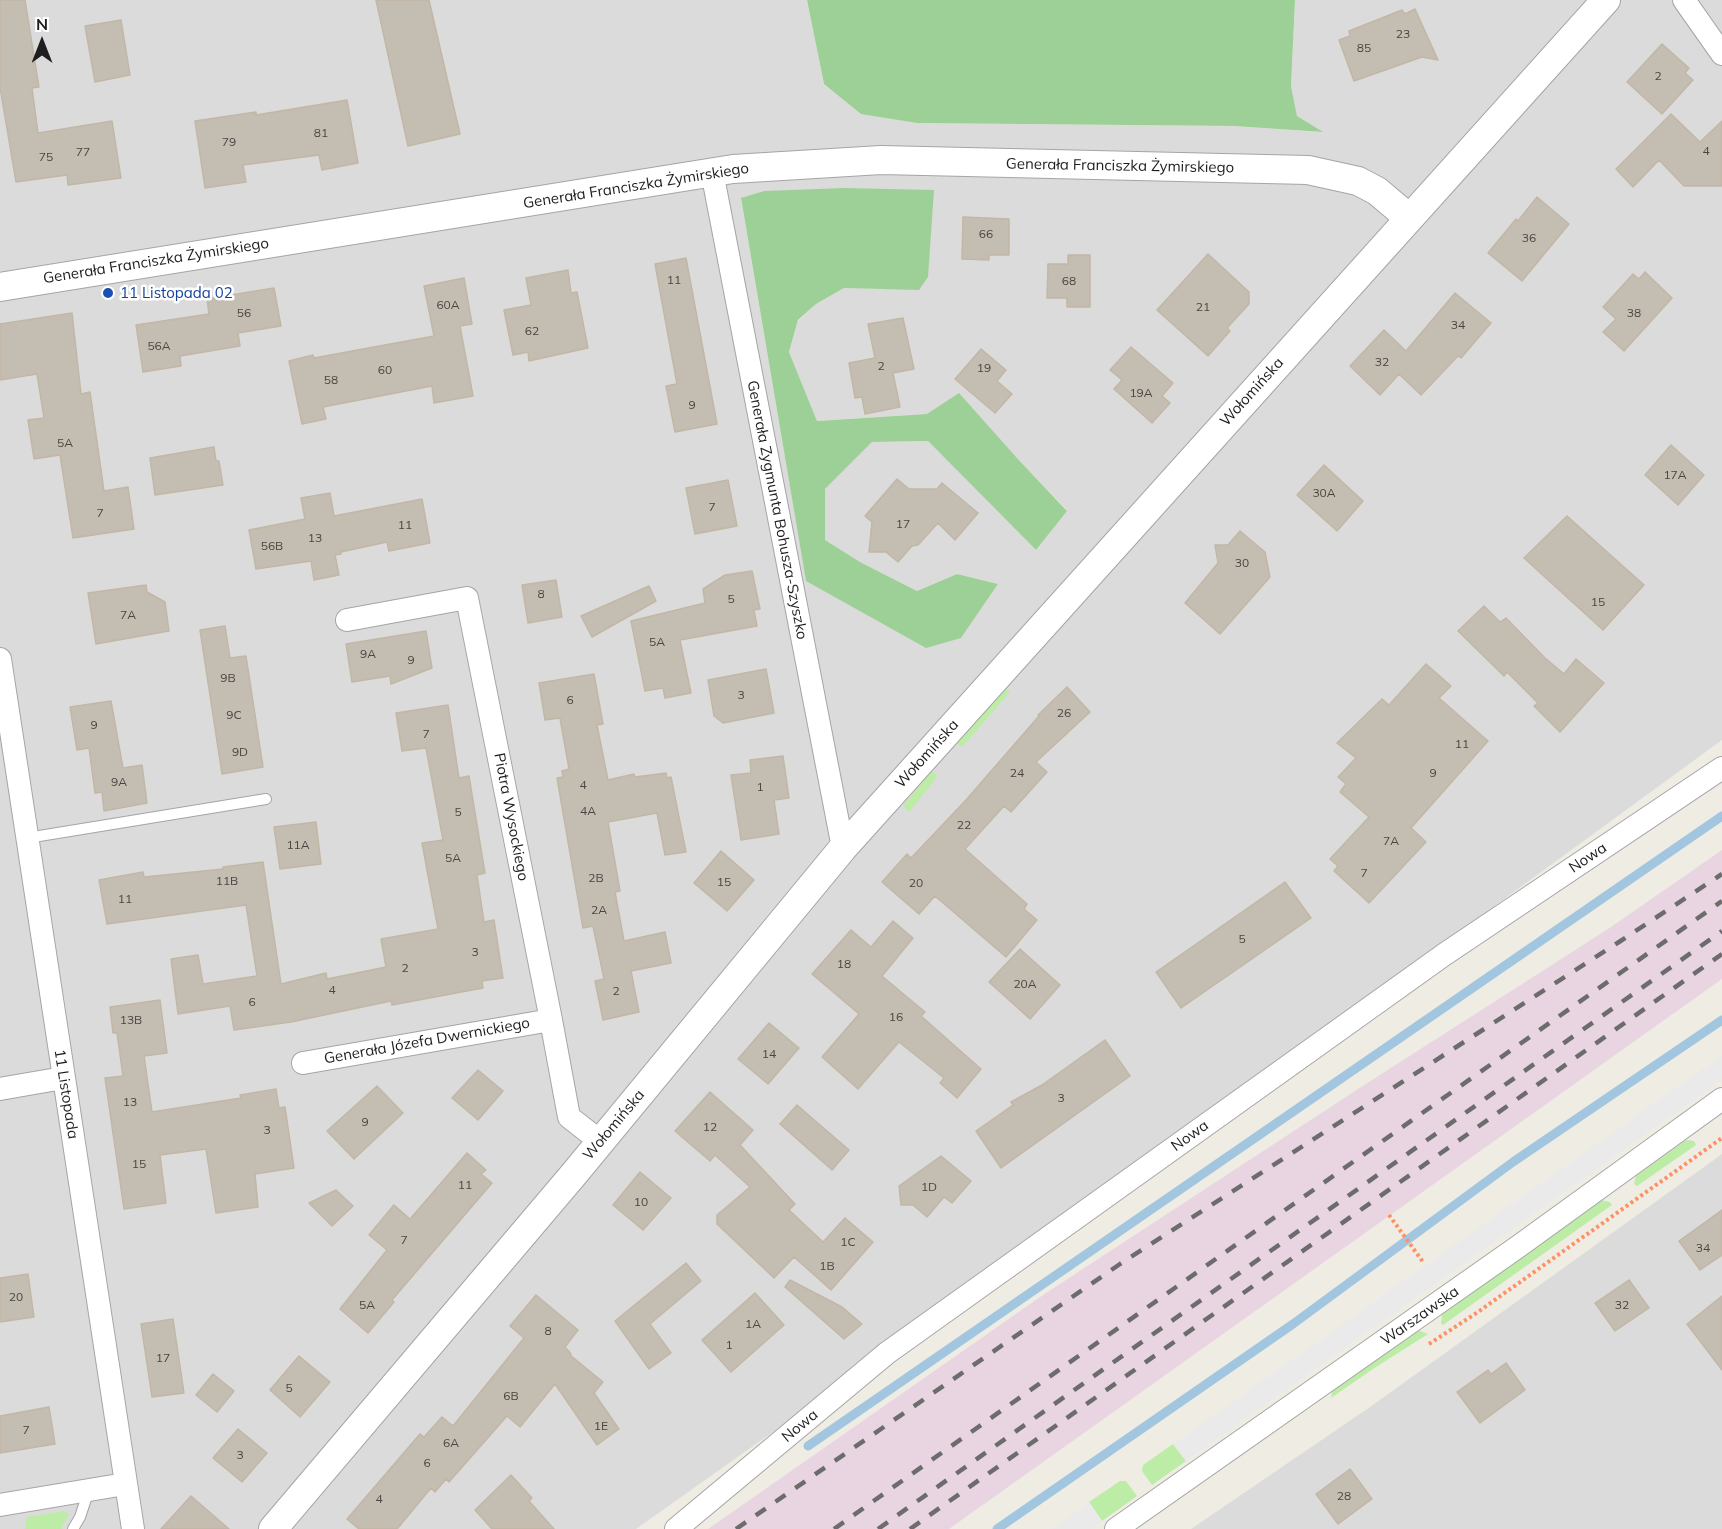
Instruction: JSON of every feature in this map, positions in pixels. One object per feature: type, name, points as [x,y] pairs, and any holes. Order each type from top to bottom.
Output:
[{"type":"street","name":"Wołomińska","points":[[273,1529],[601,1142],[843,848],[1606,0]]},
{"type":"street","points":[[1684,0],[1722,54]]},
{"type":"street","name":"Generała Franciszka Żymirskiego","points":[[0,287],[712,172],[881,160],[1308,170],[1358,181],[1377,191],[1409,218]]},
{"type":"street","name":"Generała Zygmunta Bohusza-Szyszko","points":[[712,172],[843,848]]},
{"type":"street","name":"Piotra Wysockiego","points":[[347,620],[467,598],[551,1020],[568,1117],[601,1142]]},
{"type":"street","name":"11 Listopada","points":[[1,670],[133,1529]]},
{"type":"street","name":"Nowa","points":[[676,1529],[887,1353],[1445,954],[1722,768]]},
{"type":"street","name":"Generała Józefa Dwernickiego","points":[[303,1063],[551,1020]]},
{"type":"street","points":[[0,1089],[63,1078]]},
{"type":"street","name":"Warszawska","points":[[1116,1529],[1520,1246],[1722,1100]]},
{"type":"street","points":[[0,1505],[125,1484]]},
{"type":"lane","points":[[27,838],[266,799]]},
{"type":"lane","points":[[73,1529],[80,1517],[89,1490]]},
{"type":"path","points":[[1389,1215],[1423,1262]]},
{"type":"shaded area","points":[[0,0],[807,0],[824,84],[842,98],[917,123],[1234,126],[1321,132],[1297,116],[1291,86],[1295,0],[1722,0],[1722,740],[804,1410],[636,1529],[0,1529]],"holes":[[[764,191],[919,289],[844,288],[816,304],[798,321],[789,352],[817,421],[927,414],[1016,457],[1067,510],[1036,550],[928,441],[872,442],[825,489],[825,540],[860,562],[917,591],[957,574],[998,584],[961,638],[806,580],[741,199]]]},
{"type":"shaded area","points":[[1722,850],[1722,979],[949,1529],[708,1529],[1043,1295],[1608,929]]},
{"type":"shaded area","points":[[1722,1055],[1722,1080],[1186,1461],[1173,1444]]},
{"type":"shaded area","points":[[1722,1154],[1722,1529],[1191,1529],[1370,1407]]},
{"type":"shaded area","points":[[1089,1502],[1102,1521],[1091,1529],[1051,1529]]},
{"type":"green space","points":[[807,0],[1295,0],[1291,86],[1297,116],[1323,132],[1234,126],[917,123],[861,114],[824,84]]},
{"type":"green space","points":[[844,188],[934,190],[928,277],[919,290],[844,288],[816,304],[798,320],[789,352],[817,421],[927,414],[959,393],[1067,511],[1036,550],[928,441],[872,442],[825,489],[825,540],[860,562],[917,591],[957,574],[998,584],[961,638],[926,648],[806,581],[741,198],[764,191]]},
{"type":"green space","points":[[1005,688],[1010,692],[962,747],[956,743]]},
{"type":"green space","points":[[932,771],[938,776],[909,812],[903,806]]},
{"type":"green space","points":[[1686,1140],[1694,1141],[1696,1145],[1637,1186],[1634,1184],[1636,1176]]},
{"type":"green space","points":[[1601,1200],[1610,1202],[1612,1205],[1443,1325],[1441,1323],[1442,1314]]},
{"type":"green space","points":[[1418,1330],[1428,1334],[1331,1398],[1332,1391]]},
{"type":"green space","points":[[1173,1444],[1186,1461],[1152,1485],[1142,1471],[1143,1465]]},
{"type":"green space","points":[[1120,1481],[1126,1481],[1137,1496],[1102,1521],[1089,1502]]},
{"type":"green space","points":[[63,1511],[69,1514],[61,1529],[25,1529],[27,1517]]},
{"type":"building","points":[[0,0],[25,0],[39,87],[32,88],[38,133],[112,121],[121,178],[68,185],[67,175],[16,182],[0,87]]},
{"type":"building","points":[[376,0],[429,0],[460,134],[408,146]]},
{"type":"building","points":[[1415,9],[1438,60],[1422,57],[1354,81],[1339,40],[1350,36],[1349,31],[1402,10],[1405,14]]},
{"type":"building","points":[[121,20],[130,75],[95,82],[85,26]]},
{"type":"building","points":[[1662,44],[1689,68],[1685,73],[1693,80],[1662,114],[1627,82]]},
{"type":"building","points":[[347,100],[358,163],[322,170],[319,155],[243,165],[246,182],[205,188],[195,121],[256,112],[256,115]]},
{"type":"building","points":[[1671,114],[1700,142],[1722,121],[1722,186],[1684,186],[1659,160],[1633,187],[1616,169]]},
{"type":"building","points":[[1537,197],[1569,224],[1522,281],[1488,253]]},
{"type":"building","points":[[963,217],[1009,219],[1009,255],[989,255],[989,260],[962,259]]},
{"type":"building","points":[[1208,254],[1249,292],[1249,304],[1227,328],[1230,331],[1208,356],[1157,310]]},
{"type":"building","points":[[1068,255],[1090,255],[1090,307],[1067,307],[1067,298],[1047,298],[1048,264],[1068,264]]},
{"type":"building","points":[[686,258],[717,424],[675,432],[666,386],[677,384],[655,264]]},
{"type":"building","points":[[568,270],[571,293],[577,292],[588,348],[529,361],[528,352],[513,355],[504,310],[531,305],[526,278]]},
{"type":"building","points":[[1645,272],[1672,298],[1624,351],[1603,332],[1616,319],[1603,307],[1633,274],[1639,279]]},
{"type":"building","points":[[464,278],[472,324],[460,326],[473,396],[434,403],[432,386],[323,407],[326,419],[302,424],[289,361],[313,355],[314,358],[434,336],[424,286]]},
{"type":"building","points":[[274,288],[281,326],[238,333],[240,346],[180,356],[181,366],[143,372],[136,325],[209,314],[207,299]]},
{"type":"building","points":[[1455,293],[1491,323],[1461,358],[1458,356],[1421,395],[1399,374],[1380,395],[1350,366],[1384,330],[1406,351]]},
{"type":"building","points":[[72,313],[81,394],[90,392],[104,491],[128,487],[134,529],[73,538],[60,455],[34,459],[28,420],[44,418],[37,374],[0,380],[0,324]]},
{"type":"building","points":[[903,318],[914,369],[893,373],[900,407],[865,414],[862,397],[855,398],[849,363],[875,358],[868,324]]},
{"type":"building","points":[[1131,347],[1173,383],[1162,396],[1170,403],[1152,423],[1114,389],[1122,380],[1110,370]]},
{"type":"building","points":[[981,349],[1006,370],[997,381],[1012,394],[995,413],[955,379]]},
{"type":"building","points":[[1671,445],[1704,475],[1678,505],[1645,475]]},
{"type":"building","points":[[214,447],[223,485],[155,495],[150,458]]},
{"type":"building","points":[[1324,465],[1363,501],[1337,531],[1297,495]]},
{"type":"building","points":[[897,479],[909,489],[937,489],[942,483],[978,513],[955,540],[938,523],[898,562],[886,552],[869,552],[872,522],[865,516]]},
{"type":"building","points":[[728,480],[737,526],[695,534],[686,488]]},
{"type":"building","points":[[330,493],[334,516],[422,499],[430,543],[389,551],[387,542],[341,552],[335,555],[339,575],[314,580],[311,561],[256,569],[249,530],[305,519],[301,498]]},
{"type":"building","points":[[1567,516],[1644,585],[1603,630],[1524,558]]},
{"type":"building","points":[[1240,531],[1265,552],[1270,577],[1220,634],[1185,603],[1218,563],[1215,545],[1228,545]]},
{"type":"building","points":[[752,571],[760,609],[754,610],[757,626],[680,640],[691,693],[665,698],[663,688],[645,691],[631,621],[705,603],[703,589],[725,575]]},
{"type":"building","points":[[556,580],[562,617],[528,623],[522,585]]},
{"type":"building","points":[[146,585],[147,592],[165,602],[169,631],[96,644],[88,593]]},
{"type":"building","points":[[649,586],[656,601],[592,637],[581,616]]},
{"type":"building","points":[[1484,606],[1500,622],[1506,618],[1564,674],[1576,659],[1604,683],[1560,732],[1534,706],[1538,703],[1507,672],[1504,676],[1458,631]]},
{"type":"building","points":[[225,626],[230,658],[246,656],[263,767],[222,774],[200,630]]},
{"type":"building","points":[[426,631],[432,668],[391,684],[390,676],[352,682],[346,644]]},
{"type":"building","points":[[1426,664],[1451,686],[1439,698],[1488,741],[1411,828],[1426,842],[1369,903],[1334,871],[1338,866],[1330,859],[1369,817],[1340,792],[1346,784],[1338,777],[1356,758],[1337,743],[1382,699],[1389,705]]},
{"type":"building","points":[[766,669],[774,713],[723,723],[714,716],[708,680]]},
{"type":"building","points":[[594,674],[603,724],[597,725],[608,780],[634,774],[635,777],[666,773],[667,778],[671,777],[686,852],[665,855],[657,813],[608,822],[620,891],[615,892],[624,941],[665,932],[671,963],[631,971],[639,1012],[603,1020],[595,981],[604,979],[593,926],[583,928],[557,778],[563,777],[562,771],[569,769],[560,718],[545,720],[539,683]]},
{"type":"building","points":[[1067,687],[1090,712],[1036,762],[1047,772],[1011,812],[1004,806],[965,849],[1027,904],[1024,909],[1037,920],[1006,957],[935,896],[919,914],[882,882],[907,854],[911,858],[966,800],[1038,715]]},
{"type":"building","points":[[111,701],[123,768],[142,765],[147,803],[104,811],[102,792],[95,793],[89,748],[77,750],[70,707]]},
{"type":"building","points":[[448,705],[459,778],[469,776],[485,873],[477,875],[484,922],[494,920],[503,978],[482,981],[483,988],[392,1005],[391,1001],[291,1022],[234,1030],[230,1006],[178,1014],[171,959],[198,955],[203,984],[257,976],[246,905],[107,924],[99,880],[143,872],[144,877],[223,869],[223,867],[263,862],[281,984],[326,973],[327,979],[386,967],[381,939],[438,929],[422,843],[443,840],[426,748],[402,751],[396,713]]},
{"type":"building","points":[[783,756],[789,798],[774,800],[779,834],[741,840],[731,775],[751,773],[750,760]]},
{"type":"building","points":[[316,822],[321,864],[280,869],[274,827]]},
{"type":"building","points":[[721,851],[754,880],[727,911],[694,883]]},
{"type":"building","points":[[1285,882],[1311,918],[1181,1008],[1156,972]]},
{"type":"building","points":[[893,921],[913,938],[882,976],[925,1012],[921,1016],[981,1069],[957,1098],[940,1083],[944,1078],[899,1042],[858,1089],[822,1057],[859,1014],[812,974],[851,930],[871,947]]},
{"type":"building","points":[[1020,949],[1060,985],[1030,1019],[989,982]]},
{"type":"building","points":[[160,1000],[167,1053],[144,1056],[152,1112],[241,1098],[240,1095],[276,1089],[279,1108],[285,1107],[294,1168],[255,1174],[258,1207],[216,1213],[206,1149],[160,1155],[166,1203],[124,1209],[105,1078],[123,1076],[117,1033],[113,1033],[110,1007]]},
{"type":"building","points":[[769,1023],[799,1048],[768,1084],[738,1059]]},
{"type":"building","points":[[1105,1040],[1130,1076],[1001,1168],[976,1131],[1013,1105],[1011,1102],[1042,1085]]},
{"type":"building","points":[[478,1070],[503,1091],[478,1120],[452,1098]]},
{"type":"building","points":[[377,1086],[403,1113],[354,1159],[327,1131]]},
{"type":"building","points":[[710,1092],[753,1130],[740,1145],[795,1204],[789,1210],[823,1242],[845,1218],[873,1242],[831,1290],[794,1257],[774,1278],[717,1224],[717,1215],[750,1187],[715,1155],[710,1161],[675,1131]]},
{"type":"building","points":[[797,1105],[849,1150],[832,1170],[780,1124]]},
{"type":"building","points":[[467,1153],[486,1170],[481,1174],[492,1183],[392,1300],[394,1302],[368,1333],[340,1309],[387,1250],[369,1235],[394,1205],[410,1219]]},
{"type":"building","points":[[941,1156],[971,1181],[952,1203],[944,1197],[927,1217],[913,1205],[901,1205],[899,1186]]},
{"type":"building","points":[[640,1172],[671,1198],[643,1230],[613,1205]]},
{"type":"building","points":[[336,1190],[353,1206],[332,1226],[309,1203]]},
{"type":"building","points":[[1722,1210],[1722,1255],[1700,1270],[1679,1241]]},
{"type":"building","points":[[686,1263],[701,1281],[650,1324],[671,1353],[649,1369],[615,1321]]},
{"type":"building","points":[[28,1274],[34,1317],[0,1322],[0,1278]]},
{"type":"building","points":[[790,1280],[842,1307],[862,1324],[844,1339],[785,1287]]},
{"type":"building","points":[[1629,1280],[1649,1308],[1615,1331],[1595,1303]]},
{"type":"building","points":[[755,1293],[784,1325],[731,1372],[702,1340]]},
{"type":"building","points":[[536,1295],[578,1330],[565,1347],[570,1355],[603,1382],[594,1393],[619,1429],[597,1445],[555,1384],[520,1427],[507,1416],[449,1482],[446,1479],[435,1492],[431,1488],[397,1529],[359,1529],[347,1519],[420,1434],[424,1437],[442,1417],[453,1426],[524,1338],[510,1326]]},
{"type":"building","points":[[1722,1296],[1722,1370],[1687,1324]]},
{"type":"building","points":[[173,1319],[184,1393],[152,1397],[141,1324]]},
{"type":"building","points":[[299,1356],[330,1382],[300,1417],[270,1390]]},
{"type":"building","points":[[1506,1363],[1525,1390],[1480,1423],[1457,1392],[1488,1370],[1491,1374]]},
{"type":"building","points":[[213,1374],[234,1391],[217,1412],[196,1395]]},
{"type":"building","points":[[49,1407],[55,1444],[0,1453],[0,1416]]},
{"type":"building","points":[[238,1429],[267,1453],[242,1482],[213,1458]]},
{"type":"building","points":[[1350,1469],[1372,1499],[1338,1524],[1316,1494]]},
{"type":"building","points":[[511,1475],[532,1498],[529,1501],[554,1529],[492,1529],[475,1510]]},
{"type":"building","points":[[191,1496],[229,1529],[161,1529]]},
{"type":"waterway","points":[[808,1446],[1722,816]]},
{"type":"waterway","points":[[997,1529],[1293,1324],[1513,1162],[1722,1020]]},
{"type":"railway","points":[[736,1529],[1120,1264],[1722,874]]},
{"type":"railway","points":[[834,1529],[1722,901]]},
{"type":"railway","points":[[878,1529],[1722,931]]},
{"type":"railway","points":[[910,1529],[1722,954]]},
{"type":"place","name":"11 Listopada 02","points":[[108,293]]}]
